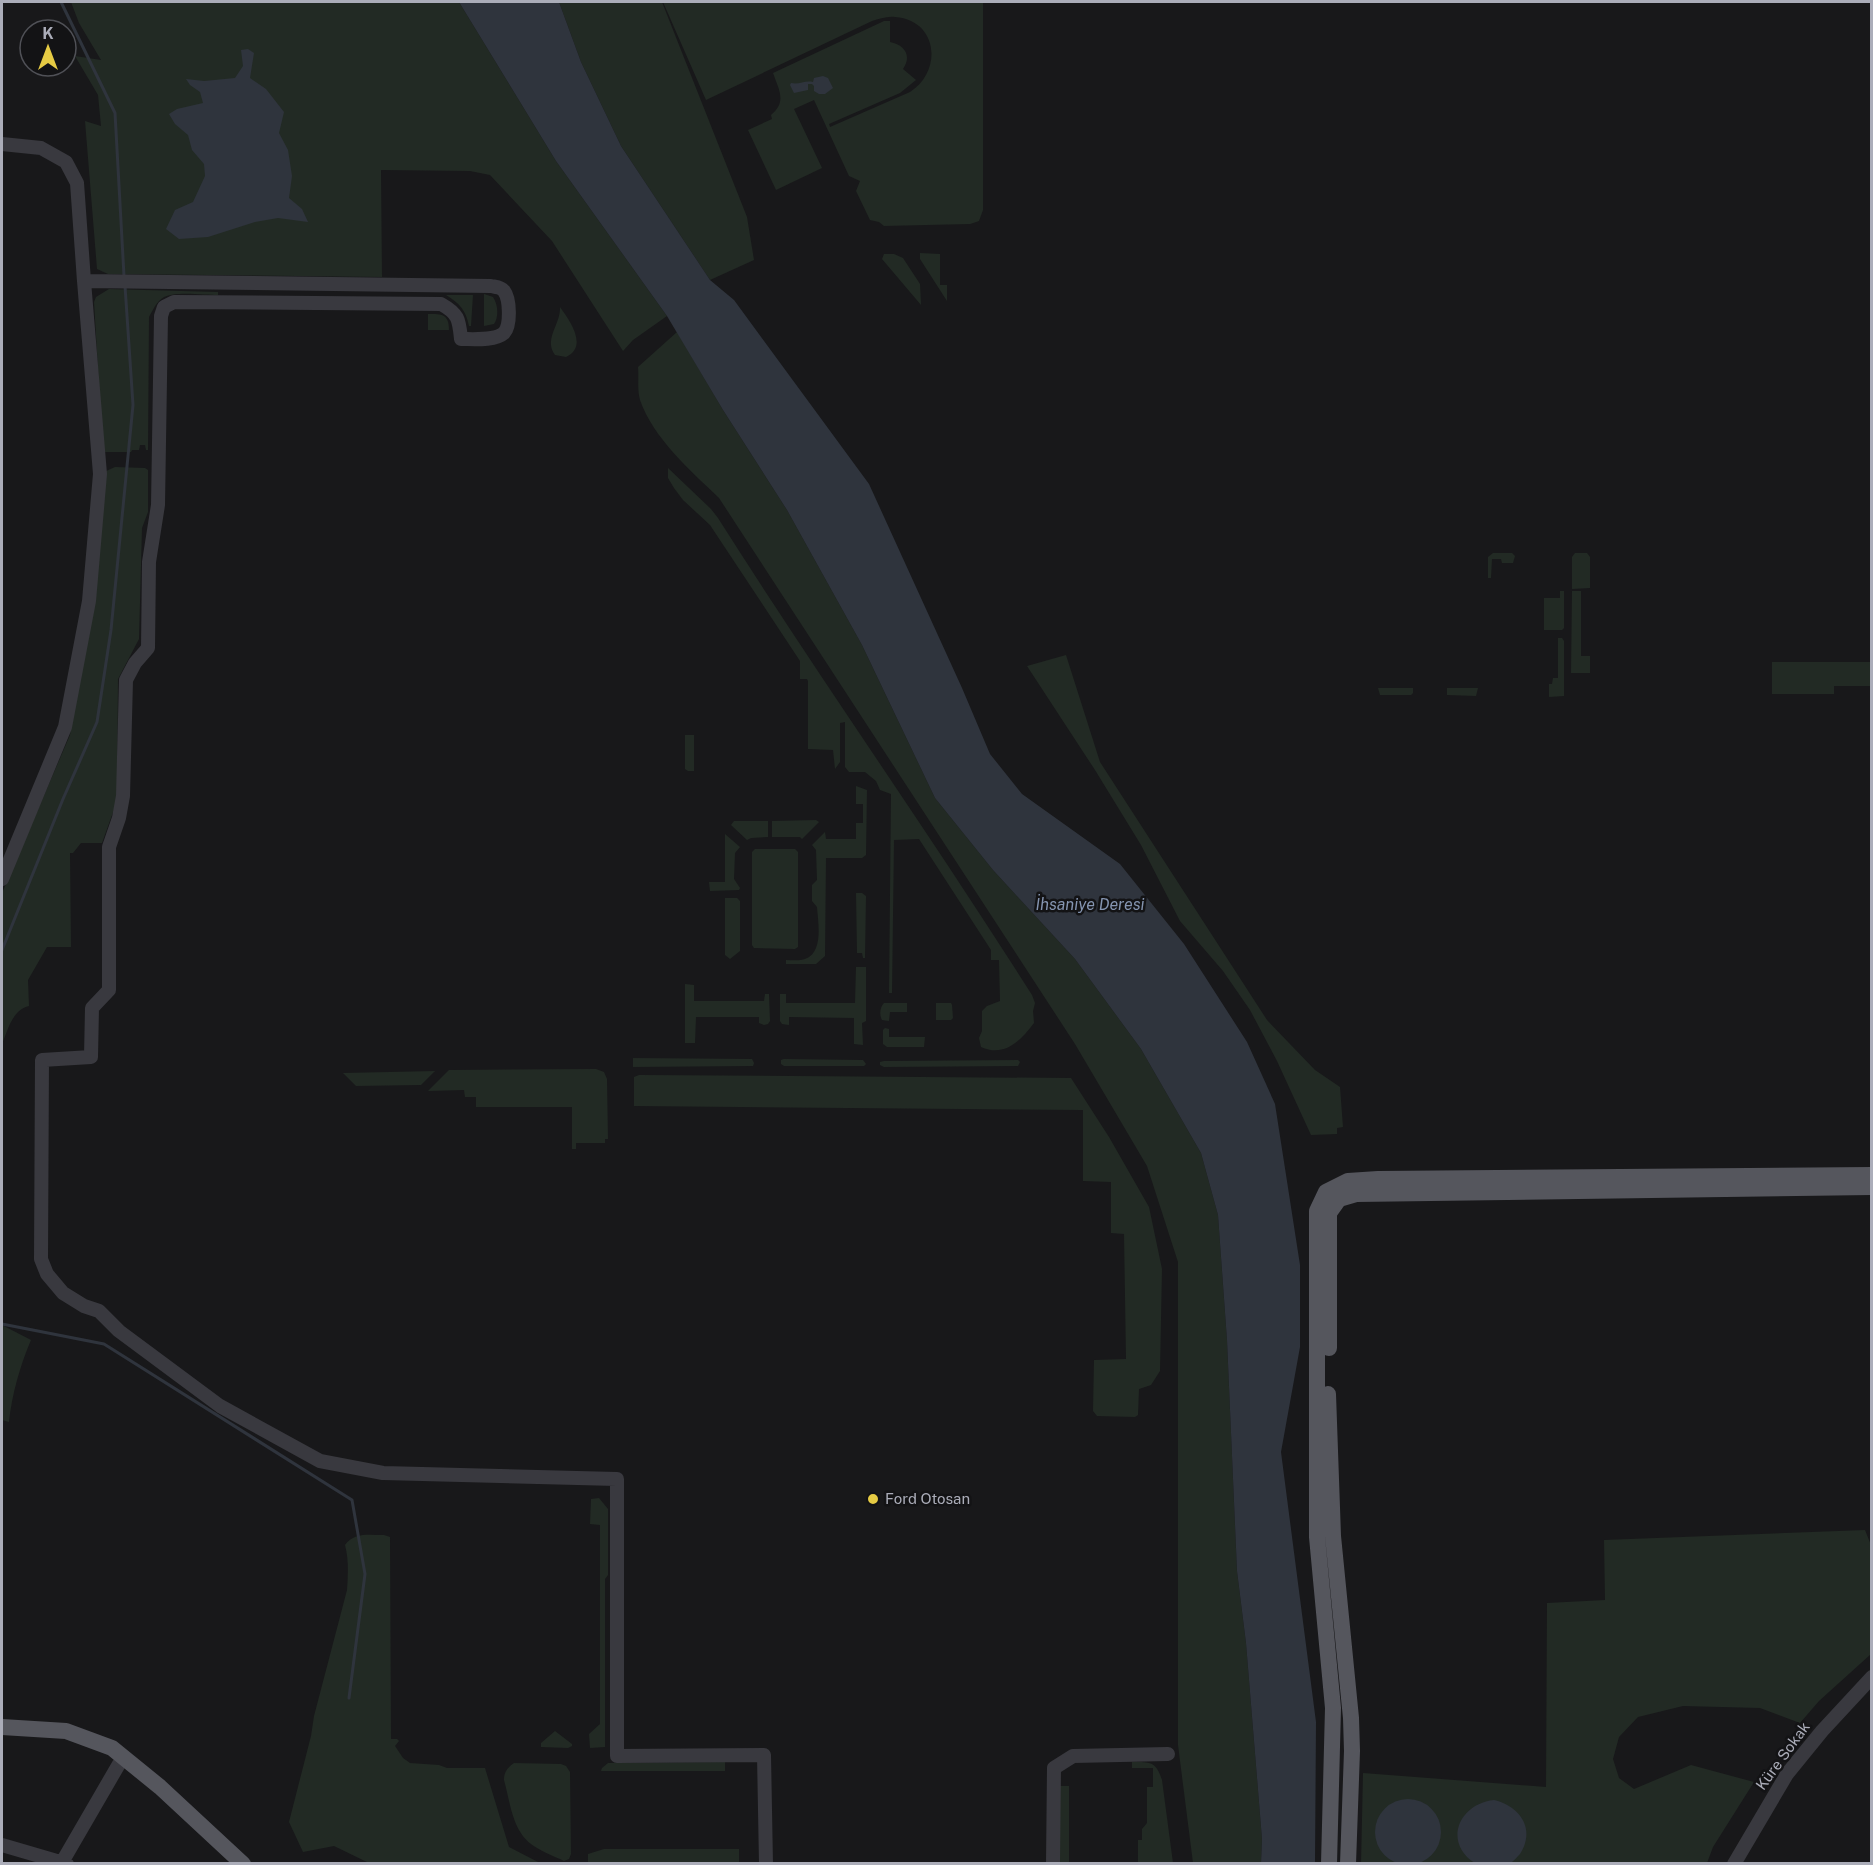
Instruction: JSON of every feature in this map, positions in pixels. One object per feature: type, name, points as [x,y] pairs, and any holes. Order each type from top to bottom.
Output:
[{"type":"main road","points":[[1329,1863],[1333,1708],[1317,1537],[1317,1211],[1326,1192],[1348,1181],[1378,1179],[1872,1175]]},
{"type":"main road","points":[[1348,1863],[1351,1716],[1333,1536],[1327,1383],[1329,1213],[1339,1199],[1356,1194],[1872,1187]]},
{"type":"main road","points":[[2,1727],[66,1731],[112,1748],[160,1786],[243,1863]]},
{"type":"main road","points":[[2,1734],[64,1738],[108,1755],[155,1792],[229,1863]]},
{"type":"street","points":[[2,144],[41,148],[66,162],[76,183],[100,474],[89,601],[65,726],[2,879]]},
{"type":"street","points":[[84,281],[491,286],[500,287],[508,299],[508,326],[504,333],[497,336],[461,339],[459,319],[452,310],[441,303],[174,302],[164,307],[160,328],[158,506],[149,562],[148,648],[135,663],[126,680],[123,796],[119,818],[108,847],[108,990],[92,1008],[91,1057],[42,1060],[42,1259],[47,1274],[63,1293],[84,1306],[99,1311],[119,1331],[220,1406],[320,1461],[383,1473],[617,1479],[617,1756],[764,1755],[766,1863]]},
{"type":"street","name":"Küre Sokak","points":[[1734,1863],[1787,1774],[1822,1731],[1872,1677]]},
{"type":"street","points":[[1053,1863],[1054,1768],[1073,1756],[1168,1754]]},
{"type":"street","points":[[2,1845],[64,1863],[119,1764]]},
{"type":"shaded area","points":[[71,2],[459,2],[556,161],[667,316],[633,340],[623,351],[552,241],[490,175],[470,171],[381,170],[382,277],[108,274],[97,269],[85,121],[101,126],[98,95],[78,61],[78,56],[101,60],[77,18]]},
{"type":"shaded area","points":[[559,2],[662,2],[747,217],[754,260],[710,280],[621,146],[581,62]]},
{"type":"shaded area","points":[[663,2],[983,2],[983,210],[979,221],[970,224],[884,226],[870,220],[856,191],[860,181],[849,176],[814,100],[794,109],[822,168],[776,190],[748,130],[772,119],[771,115],[779,105],[779,90],[773,73],[884,21],[890,21],[890,42],[900,46],[906,52],[907,60],[903,69],[916,80],[900,93],[829,124],[830,127],[910,92],[921,83],[928,72],[931,60],[931,48],[920,27],[909,20],[895,17],[872,21],[706,100]]},
{"type":"shaded area","points":[[920,253],[940,254],[940,285],[947,285],[947,301],[920,259]]},
{"type":"shaded area","points":[[884,254],[894,254],[903,258],[920,284],[921,305],[882,259]]},
{"type":"shaded area","points":[[109,289],[218,292],[218,295],[169,295],[157,304],[149,317],[148,450],[145,445],[140,445],[139,450],[131,452],[103,452],[94,302],[96,297]]},
{"type":"shaded area","points":[[484,294],[493,297],[496,303],[497,318],[494,324],[484,326]]},
{"type":"shaded area","points":[[446,295],[473,295],[471,326],[461,308]]},
{"type":"shaded area","points":[[560,307],[572,326],[577,340],[573,352],[566,357],[555,355],[551,343]]},
{"type":"shaded area","points":[[428,314],[444,316],[448,321],[449,330],[428,330]]},
{"type":"shaded area","points":[[677,332],[723,410],[787,510],[862,645],[935,798],[993,870],[1075,959],[1141,1049],[1201,1153],[1218,1215],[1227,1340],[1237,1571],[1246,1643],[1262,1839],[1261,1863],[1193,1863],[1178,1745],[1178,1262],[1147,1166],[1075,1044],[719,498],[663,441],[646,414],[639,396],[638,367]]},
{"type":"shaded area","points":[[115,467],[148,470],[148,512],[142,528],[139,639],[118,679],[117,801],[102,843],[81,843],[73,853],[70,853],[71,947],[47,947],[28,980],[29,1006],[23,1008],[15,1016],[2,1044],[2,893],[70,735],[94,594],[104,472]]},
{"type":"shaded area","points":[[668,468],[718,518],[1032,995],[1035,1003],[1034,1023],[1012,1046],[998,1050],[981,1047],[979,1038],[982,1031],[982,1011],[987,1006],[1000,1001],[999,960],[991,960],[991,950],[919,839],[894,840],[892,993],[889,993],[891,794],[880,790],[876,781],[865,772],[849,772],[845,767],[845,722],[840,723],[840,762],[835,769],[833,750],[808,749],[808,681],[800,679],[800,661],[710,525],[683,500],[674,488],[668,478]]},
{"type":"shaded area","points":[[1493,553],[1512,553],[1515,556],[1513,563],[1502,563],[1501,559],[1492,559],[1491,578],[1488,578],[1488,557]]},
{"type":"shaded area","points":[[1575,553],[1587,553],[1590,557],[1590,588],[1572,589],[1572,557]]},
{"type":"shaded area","points":[[1560,591],[1564,591],[1564,628],[1544,630],[1544,598],[1560,598]]},
{"type":"shaded area","points":[[1572,591],[1581,591],[1581,656],[1590,656],[1590,673],[1571,673]]},
{"type":"shaded area","points":[[1558,638],[1564,641],[1564,696],[1549,697],[1549,684],[1552,684],[1553,678],[1558,678]]},
{"type":"shaded area","points":[[1066,655],[1100,762],[1267,1020],[1315,1070],[1340,1087],[1343,1127],[1337,1128],[1337,1134],[1311,1135],[1277,1061],[1250,1010],[1223,971],[1180,921],[1141,845],[1027,666]]},
{"type":"shaded area","points":[[1772,662],[1871,662],[1871,686],[1834,686],[1834,694],[1772,694]]},
{"type":"shaded area","points":[[1378,688],[1413,688],[1413,693],[1411,695],[1380,695]]},
{"type":"shaded area","points":[[1447,688],[1478,688],[1476,696],[1447,695]]},
{"type":"shaded area","points":[[685,735],[694,735],[694,771],[685,769]]},
{"type":"shaded area","points":[[856,786],[867,790],[866,855],[862,858],[826,858],[825,956],[816,964],[786,964],[786,960],[805,959],[815,950],[819,928],[817,907],[812,901],[812,885],[817,880],[816,850],[812,845],[825,832],[826,839],[856,839],[856,823],[863,823],[863,804],[856,804]]},
{"type":"shaded area","points":[[816,820],[819,822],[802,839],[800,837],[772,837],[772,821]]},
{"type":"shaded area","points":[[734,821],[768,821],[768,837],[747,840],[731,825]]},
{"type":"shaded area","points":[[725,834],[740,847],[735,853],[734,879],[740,888],[739,890],[710,891],[709,882],[725,882]]},
{"type":"shaded area","points":[[755,849],[795,849],[798,852],[798,947],[795,949],[754,948],[752,945],[752,852]]},
{"type":"shaded area","points":[[856,893],[866,896],[865,958],[862,953],[857,953]]},
{"type":"shaded area","points":[[725,898],[737,898],[740,901],[740,951],[730,959],[725,955]]},
{"type":"shaded area","points":[[856,967],[866,967],[866,1021],[862,1023],[863,1045],[854,1044],[854,1018],[789,1017],[789,1025],[782,1024],[780,994],[786,994],[786,1003],[855,1003]]},
{"type":"shaded area","points":[[685,984],[694,985],[694,1001],[764,1001],[765,994],[769,994],[770,1021],[764,1025],[759,1023],[759,1017],[696,1017],[695,1043],[685,1043]]},
{"type":"shaded area","points":[[884,1003],[907,1003],[907,1012],[890,1012],[889,1021],[882,1020],[880,1011]]},
{"type":"shaded area","points":[[936,1003],[951,1003],[953,1018],[951,1020],[936,1020]]},
{"type":"shaded area","points":[[885,1028],[889,1029],[889,1037],[925,1037],[924,1047],[887,1047],[883,1044]]},
{"type":"shaded area","points":[[633,1058],[752,1059],[754,1063],[753,1066],[633,1067]]},
{"type":"shaded area","points":[[781,1060],[863,1060],[866,1064],[864,1066],[784,1066]]},
{"type":"shaded area","points":[[1018,1060],[1020,1062],[1018,1066],[884,1067],[880,1065],[880,1062],[884,1061]]},
{"type":"shaded area","points":[[596,1069],[604,1072],[607,1079],[608,1139],[605,1139],[605,1143],[576,1143],[576,1149],[572,1149],[572,1107],[476,1107],[476,1097],[465,1097],[464,1090],[428,1091],[449,1070]]},
{"type":"shaded area","points":[[435,1071],[421,1085],[356,1086],[343,1073]]},
{"type":"shaded area","points":[[639,1075],[1071,1078],[1109,1137],[1149,1207],[1162,1269],[1160,1371],[1151,1385],[1139,1389],[1138,1415],[1135,1417],[1097,1416],[1093,1411],[1094,1360],[1126,1359],[1124,1234],[1111,1233],[1111,1182],[1083,1181],[1083,1110],[634,1106],[634,1077]]},
{"type":"shaded area","points":[[2,1325],[31,1340],[17,1380],[9,1422],[2,1420]]},
{"type":"shaded area","points":[[599,1498],[608,1509],[608,1575],[605,1579],[605,1747],[590,1748],[589,1734],[600,1724],[600,1525],[590,1524],[591,1499]]},
{"type":"shaded area","points":[[1865,1530],[1871,1545],[1871,1654],[1819,1701],[1800,1723],[1760,1708],[1683,1706],[1638,1717],[1619,1737],[1613,1759],[1619,1778],[1634,1789],[1691,1765],[1754,1782],[1713,1847],[1707,1863],[1361,1864],[1363,1773],[1546,1787],[1547,1603],[1605,1600],[1604,1540]]},
{"type":"shaded area","points":[[384,1535],[390,1537],[391,1739],[399,1741],[395,1746],[403,1758],[410,1763],[439,1765],[447,1768],[485,1768],[509,1847],[540,1863],[369,1863],[334,1846],[303,1852],[289,1822],[347,1590],[348,1562],[345,1545],[357,1536]]},
{"type":"shaded area","points":[[555,1731],[572,1746],[568,1748],[541,1747],[541,1743]]},
{"type":"shaded area","points":[[725,1762],[725,1771],[601,1771],[608,1763]]},
{"type":"shaded area","points":[[1132,1762],[1152,1764],[1160,1774],[1173,1863],[1138,1863],[1138,1840],[1142,1840],[1142,1829],[1147,1823],[1147,1787],[1153,1787],[1153,1768],[1132,1768]]},
{"type":"shaded area","points":[[514,1763],[561,1764],[566,1766],[570,1772],[571,1854],[569,1859],[564,1861],[541,1850],[531,1844],[520,1831],[513,1815],[504,1780],[506,1770]]},
{"type":"shaded area","points":[[1059,1786],[1069,1786],[1069,1863],[1053,1864]]},
{"type":"shaded area","points":[[604,1849],[739,1849],[739,1863],[588,1863],[588,1854]]},
{"type":"water","name":"İhsaniye Deresi","points":[[459,2],[559,2],[581,62],[621,146],[710,280],[734,300],[869,484],[990,754],[1022,794],[1120,864],[1184,944],[1247,1042],[1275,1104],[1300,1265],[1300,1347],[1281,1452],[1316,1722],[1315,1863],[1261,1863],[1262,1839],[1246,1643],[1237,1571],[1227,1340],[1218,1215],[1201,1153],[1141,1049],[1075,959],[993,870],[935,798],[862,645],[787,510],[723,410],[667,316],[556,161]]},
{"type":"water","points":[[248,49],[254,53],[250,78],[266,89],[284,112],[279,133],[288,150],[292,176],[289,198],[302,209],[308,222],[278,218],[255,222],[208,237],[179,239],[166,229],[175,210],[193,202],[205,176],[204,164],[192,150],[188,135],[175,124],[169,114],[177,109],[203,103],[200,92],[186,79],[204,81],[235,78],[243,66],[241,50]]},
{"type":"water","points":[[823,76],[828,78],[833,88],[825,94],[814,91],[812,84],[808,84],[808,90],[794,93],[790,85],[791,83],[813,82],[814,78]]},
{"type":"water","points":[[1408,1799],[1421,1801],[1436,1814],[1441,1832],[1439,1845],[1426,1860],[1408,1865],[1395,1863],[1380,1850],[1375,1832],[1377,1819],[1390,1804]]},
{"type":"water","points":[[1494,1800],[1511,1807],[1523,1820],[1526,1828],[1525,1845],[1520,1854],[1509,1864],[1475,1863],[1465,1855],[1459,1845],[1457,1835],[1459,1826],[1471,1809]]},
{"type":"waterway","points":[[61,2],[115,113],[124,276]]},
{"type":"waterway","points":[[2,950],[97,722],[111,630],[133,405],[125,286]]},
{"type":"waterway","points":[[2,1324],[104,1344],[352,1500],[365,1574],[349,1698]]},
{"type":"place","name":"Ford Otosan","points":[[873,1499]]}]
